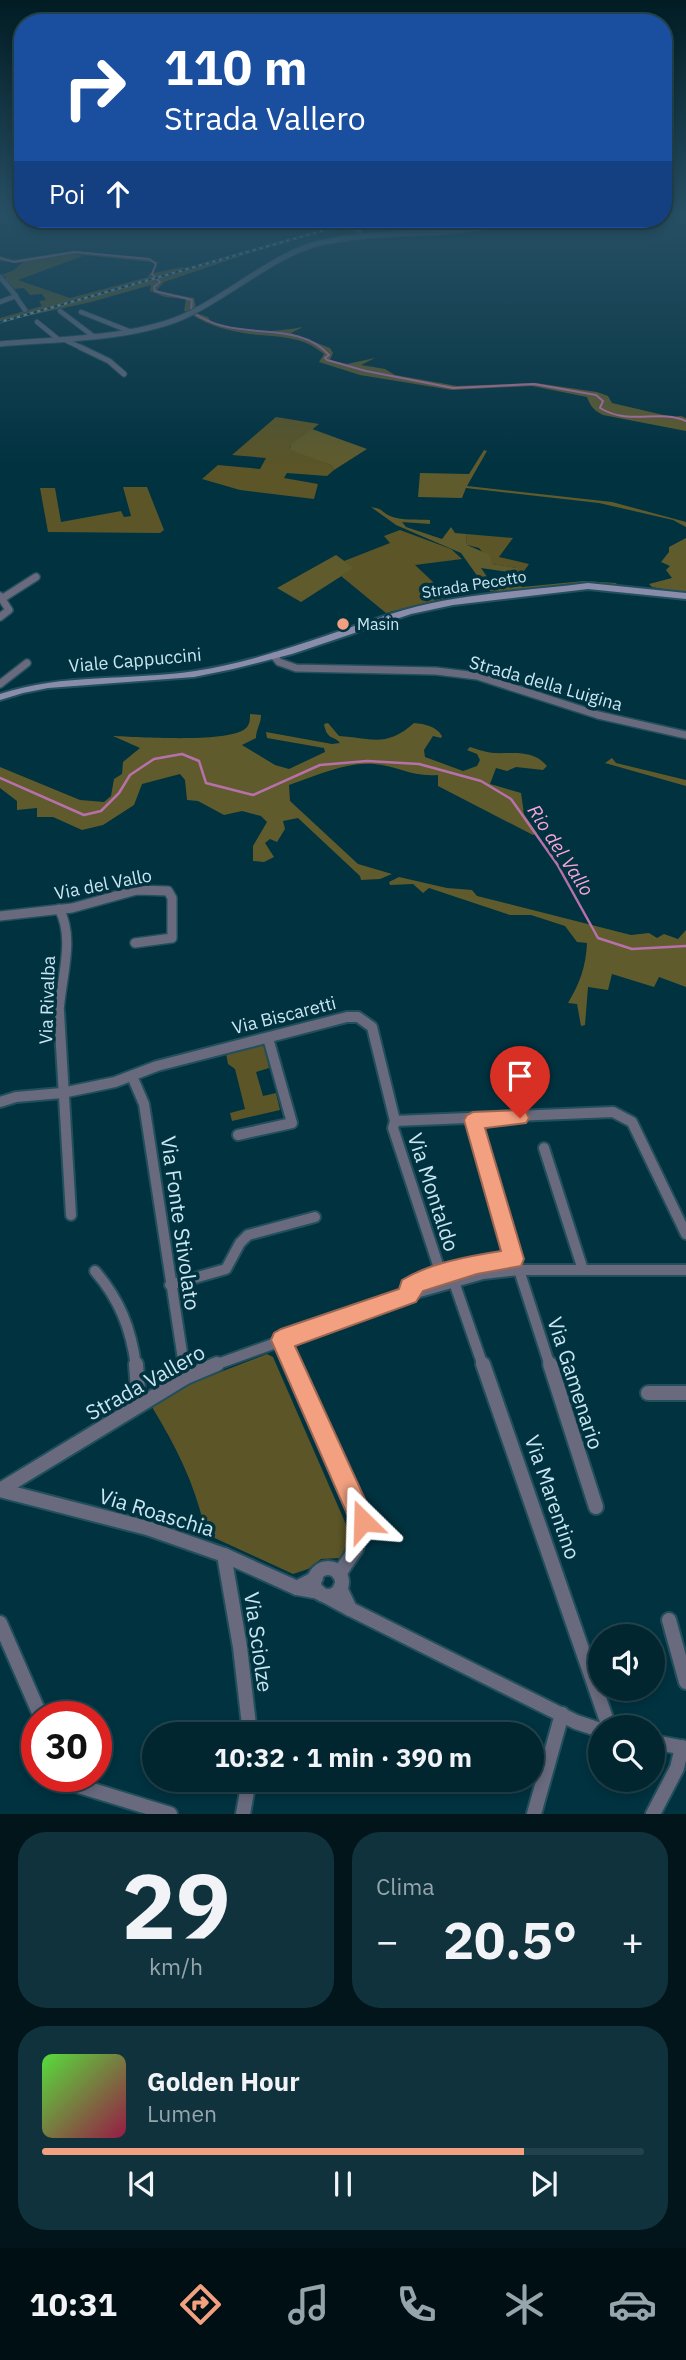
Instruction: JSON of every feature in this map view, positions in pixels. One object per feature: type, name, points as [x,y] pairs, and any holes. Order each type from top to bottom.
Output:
[{"type":"main road","name":"Strada Pecetto","points":[[274,656],[408,612],[453,602],[588,586],[686,596]]},
{"type":"main road","name":"Viale Cappuccini","points":[[0,697],[48,685],[198,673],[274,656]]},
{"type":"street","points":[[17,299],[25,310]]},
{"type":"street","points":[[0,344],[93,336],[156,327],[193,312],[216,299]]},
{"type":"street","points":[[60,311],[93,336]]},
{"type":"street","points":[[81,312],[129,331]]},
{"type":"street","points":[[37,322],[61,339],[109,361],[124,374]]},
{"type":"street","points":[[0,617],[9,611],[2,597],[36,577]]},
{"type":"street","name":"Strada della Luigina","points":[[274,656],[279,662],[296,668],[436,671],[477,676],[598,715],[686,735]]},
{"type":"street","points":[[0,684],[27,663]]},
{"type":"street","name":"Via del Vallo","points":[[0,916],[59,909],[161,888],[168,891],[172,898],[172,938],[135,943]]},
{"type":"street","name":"Via Rivalba","points":[[59,909],[64,916],[65,976],[60,1009],[62,1093],[71,1215]]},
{"type":"street","name":"Via Biscaretti","points":[[0,1102],[16,1097],[62,1093],[132,1076],[157,1066],[348,1017],[358,1017],[372,1027],[395,1121]]},
{"type":"street","points":[[238,1135],[292,1123],[268,1038]]},
{"type":"street","name":"Via Fonte Stivolato","points":[[132,1076],[144,1104],[186,1377]]},
{"type":"street","points":[[395,1121],[473,1120],[613,1112],[624,1115],[632,1122],[686,1234]]},
{"type":"street","points":[[409,1295],[410,1287],[441,1275],[477,1264],[513,1259],[473,1120]]},
{"type":"street","name":"Via Montaldo","points":[[395,1121],[393,1128],[441,1275]]},
{"type":"street","points":[[544,1148],[583,1269]]},
{"type":"street","points":[[170,1285],[226,1269],[232,1264],[239,1241],[248,1235],[315,1217]]},
{"type":"street","name":"Strada Vallero","points":[[0,1490],[186,1377],[409,1295],[482,1274],[519,1270],[686,1270]]},
{"type":"street","name":"Via Gamenario","points":[[519,1270],[596,1507]]},
{"type":"street","points":[[95,1271],[118,1297],[129,1324],[139,1404]]},
{"type":"street","name":"Via Marentino","points":[[454,1282],[605,1715]]},
{"type":"street","points":[[281,1340],[363,1521],[363,1529],[340,1581]]},
{"type":"street","points":[[648,1393],[686,1393]]},
{"type":"street","name":"Via Roaschia","points":[[0,1490],[147,1528],[224,1555],[297,1588],[320,1589],[335,1594],[340,1581]]},
{"type":"street","name":"Via Sciolze","points":[[224,1555],[240,1647],[249,1722]]},
{"type":"street","points":[[350,1609],[333,1568],[324,1568],[320,1589],[350,1609],[588,1725]]},
{"type":"street","points":[[669,1619],[686,1682]]},
{"type":"street","points":[[0,1623],[34,1701]]},
{"type":"street","points":[[534,1814],[562,1714]]},
{"type":"street","points":[[653,1814],[677,1768],[684,1748],[665,1744]]},
{"type":"street","points":[[105,1792],[170,1814]]},
{"type":"street","points":[[243,1814],[247,1792]]},
{"type":"shaded area","points":[[78,299],[0,321],[0,318],[42,306],[39,301]]},
{"type":"shaded area","points":[[86,299],[103,299],[91,302],[13,319]]},
{"type":"shaded area","points":[[182,299],[194,299],[196,308],[189,312],[184,311],[186,299]]},
{"type":"shaded area","points":[[196,313],[208,317],[211,322],[245,331],[303,327],[291,333],[330,348],[333,353],[330,360],[347,364],[375,358],[361,365],[385,369],[395,375],[457,386],[536,383],[597,392],[608,396],[612,403],[686,418],[686,431],[603,415],[592,407],[587,397],[532,386],[452,390],[360,375],[319,362],[324,354],[307,343],[227,330],[192,315]]},
{"type":"shaded area","points":[[276,417],[319,424],[290,447],[331,465],[334,470],[327,476],[287,473],[284,478],[318,484],[314,499],[240,490],[202,479],[218,465],[260,469],[266,458],[232,455]]},
{"type":"shaded area","points":[[312,429],[367,449],[334,470],[331,465],[291,450],[291,445]]},
{"type":"shaded area","points":[[484,450],[487,451],[467,486],[612,502],[686,522],[686,527],[673,520],[599,503],[466,488],[462,498],[418,497],[420,473],[469,474]]},
{"type":"shaded area","points":[[123,487],[147,487],[164,530],[160,533],[48,532],[40,488],[55,488],[61,522],[121,511],[124,517],[131,516]]},
{"type":"shaded area","points":[[371,507],[394,518],[430,520],[430,524],[402,522],[406,527],[442,539],[451,527],[455,533],[466,534],[467,545],[490,555],[492,564],[518,568],[516,573],[481,568],[494,587],[515,583],[522,587],[584,581],[616,583],[618,586],[519,592],[488,591],[461,553],[396,525]]},
{"type":"shaded area","points":[[400,530],[451,549],[462,559],[415,565],[449,597],[386,613],[341,576],[353,568],[344,561],[390,543],[384,536]]},
{"type":"shaded area","points":[[466,534],[513,538],[499,557],[529,564],[522,574],[516,573],[517,568],[492,564],[479,548],[467,545]]},
{"type":"shaded area","points":[[686,538],[686,593],[652,587],[649,584],[672,578],[666,570],[670,566],[661,562],[669,552],[669,547]]},
{"type":"shaded area","points":[[336,555],[354,568],[301,602],[277,588]]},
{"type":"shaded area","points":[[250,714],[261,715],[256,738],[242,745],[275,765],[289,769],[325,752],[324,748],[267,738],[266,732],[332,744],[340,743],[327,733],[324,724],[328,723],[339,736],[378,740],[395,736],[414,723],[430,726],[442,736],[433,736],[424,750],[425,757],[463,771],[477,766],[480,760],[477,754],[467,750],[470,747],[493,753],[535,757],[547,766],[543,770],[516,767],[507,771],[496,768],[490,784],[521,793],[524,814],[537,833],[533,835],[438,786],[438,775],[363,764],[331,770],[289,785],[290,801],[358,864],[392,874],[380,879],[361,880],[360,876],[298,818],[283,821],[285,829],[277,842],[270,839],[265,843],[274,857],[264,862],[253,861],[253,846],[267,822],[261,816],[242,811],[224,815],[198,801],[187,800],[185,780],[180,774],[142,784],[134,805],[103,825],[82,830],[53,817],[37,817],[37,808],[17,810],[17,801],[0,788],[0,767],[80,800],[104,802],[111,796],[114,779],[122,774],[123,762],[140,748],[113,736],[220,736],[245,729],[249,724]]},
{"type":"shaded area","points":[[612,758],[616,763],[686,780],[686,786],[605,763]]},
{"type":"shaded area","points":[[399,877],[447,888],[472,890],[477,896],[631,935],[649,933],[657,938],[664,934],[678,939],[686,930],[686,987],[659,977],[654,987],[612,974],[608,990],[588,987],[585,1025],[581,1026],[577,1004],[568,1003],[582,974],[587,943],[577,942],[565,926],[531,915],[510,915],[429,888],[423,893],[413,884],[390,885],[389,882]]},
{"type":"shaded area","points":[[264,1044],[269,1068],[256,1072],[263,1096],[276,1093],[280,1110],[232,1121],[230,1113],[245,1109],[235,1069],[228,1064],[226,1053]]},
{"type":"shaded area","points":[[267,1354],[273,1357],[348,1529],[349,1541],[340,1558],[321,1559],[308,1569],[293,1574],[206,1534],[185,1468],[152,1407],[192,1383]]},
{"type":"waterway","points":[[186,299],[192,300],[191,311],[208,321],[227,327],[299,337],[315,344],[329,355],[325,358],[327,360],[366,371],[453,388],[534,384],[596,395],[603,401],[600,408],[622,416],[665,416],[686,421]]},
{"type":"waterway","name":"Rio del Vallo","points":[[0,778],[84,815],[101,811],[119,793],[130,775],[154,759],[182,754],[199,761],[206,783],[253,795],[320,765],[367,761],[419,764],[481,781],[511,799],[557,864],[598,938],[632,949],[686,946]]},
{"type":"railway","points":[[0,322],[83,299]]},
{"type":"place","name":"Masin","points":[[343,624]]},
{"type":"route","points":[[363,1521],[281,1340],[409,1295],[410,1287],[418,1282],[477,1264],[513,1259],[473,1120],[520,1118]]}]
